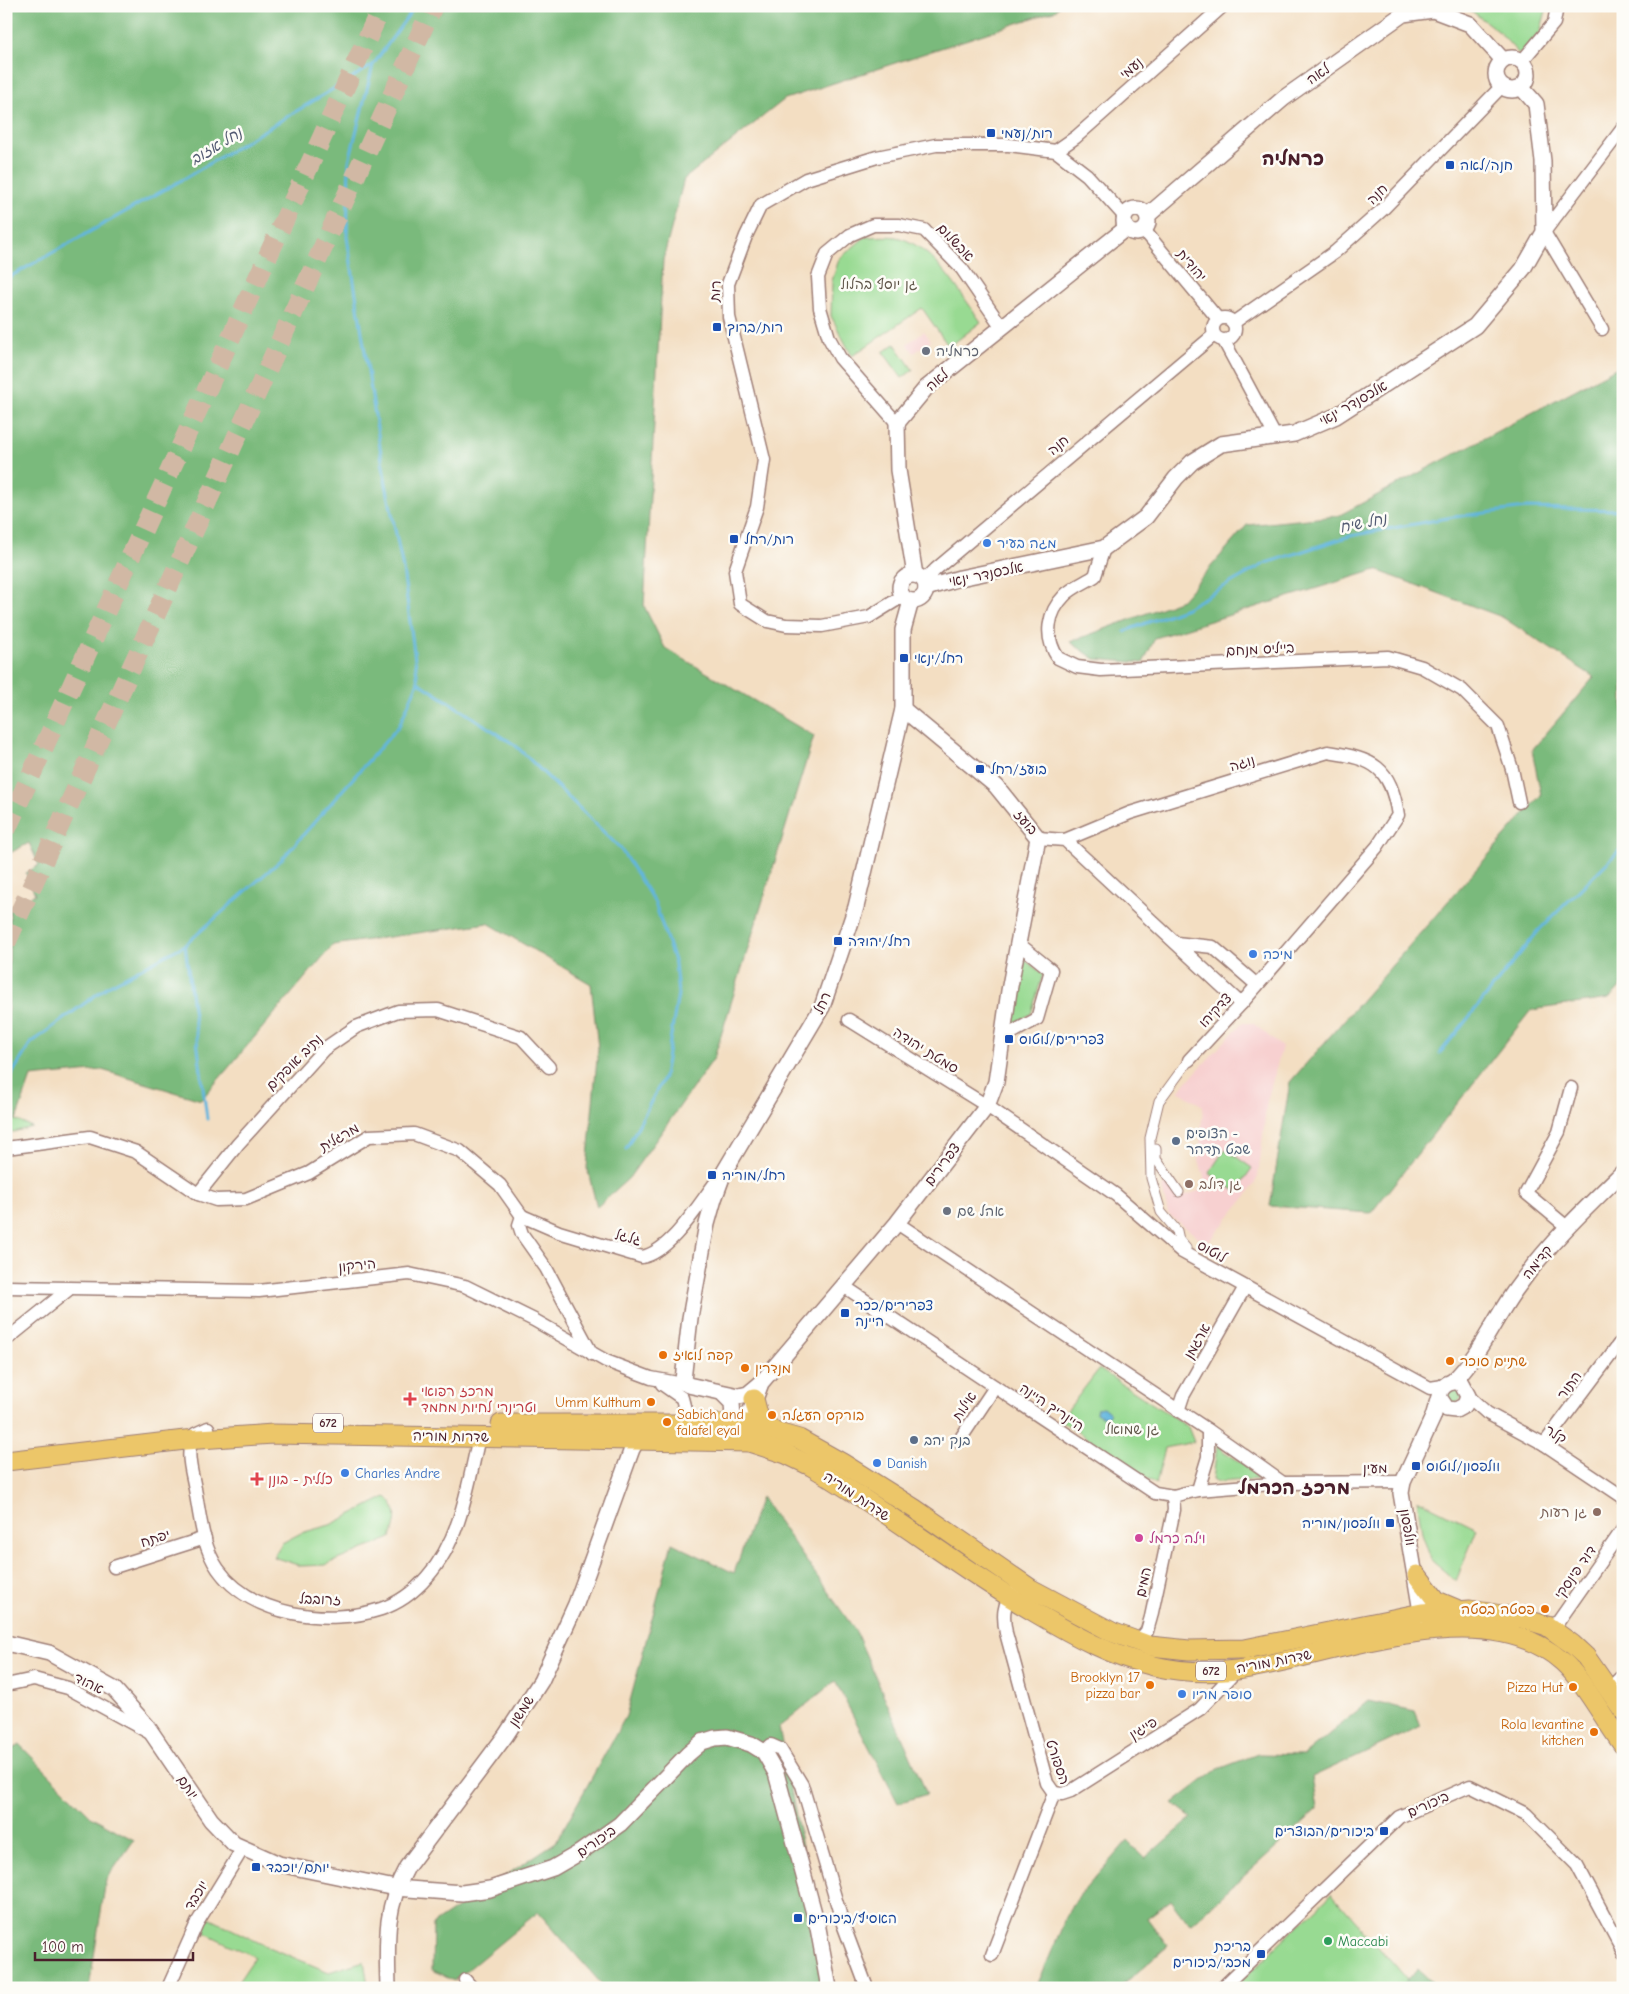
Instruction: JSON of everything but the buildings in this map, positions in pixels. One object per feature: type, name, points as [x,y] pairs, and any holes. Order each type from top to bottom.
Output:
[{"type":"main road","points":[[758,1391],[759,1418],[772,1430]]},
{"type":"main road","name":"שדרות מוריה","points":[[6,1449],[267,1423],[689,1424],[739,1430],[767,1446],[811,1466],[1009,1597],[1076,1636],[1124,1657],[1172,1668],[1237,1670],[1425,1632],[1474,1629],[1517,1637],[1538,1645],[1563,1662],[1572,1671],[1623,1745]]},
{"type":"main road","name":"שדרות מוריה","points":[[6,1461],[185,1445],[273,1434],[637,1438],[739,1430],[772,1430],[800,1439],[842,1463],[1031,1589],[1087,1619],[1138,1642],[1189,1650],[1245,1649],[1422,1613],[1460,1610],[1497,1613],[1547,1626],[1561,1635],[1586,1657],[1623,1710]]},
{"type":"main road","points":[[1417,1575],[1437,1601],[1460,1610]]},
{"type":"street","name":"נעמי","points":[[1056,150],[1076,137],[1223,6]]},
{"type":"street","points":[[1522,61],[1554,23],[1557,6]]},
{"type":"street","name":"לאה","points":[[1145,223],[1284,98],[1403,14],[1433,10],[1470,24],[1503,60]]},
{"type":"street","points":[[1513,57],[1522,61],[1528,74],[1521,87],[1512,90],[1502,86],[1496,73],[1503,60],[1513,57]]},
{"type":"street","name":"חנה","points":[[1233,323],[1334,252],[1382,210],[1502,86]]},
{"type":"street","points":[[1521,87],[1536,104],[1543,161],[1544,232],[1602,329]]},
{"type":"street","name":"אלכסנדר ינאי","points":[[922,581],[960,578],[1104,548],[1146,517],[1176,478],[1192,462],[1221,444],[1276,438],[1294,434],[1336,416],[1475,326],[1522,270],[1544,232],[1623,128]]},
{"type":"street","name":"רות","points":[[907,598],[869,617],[822,626],[786,625],[767,621],[740,604],[735,571],[757,507],[764,460],[729,318],[728,284],[746,236],[761,205],[806,179],[877,157],[936,145],[1009,145],[1056,150]]},
{"type":"street","points":[[1056,150],[1087,175],[1125,222],[1134,233],[1145,223],[1141,211],[1133,210],[1125,222]]},
{"type":"street","name":"לאה","points":[[897,423],[926,388],[1125,222]]},
{"type":"street","name":"יהודית","points":[[1145,223],[1218,319]]},
{"type":"street","name":"אבשלום","points":[[897,423],[840,358],[829,338],[820,308],[818,277],[827,254],[850,235],[873,225],[899,225],[924,230],[962,269],[1001,326]]},
{"type":"street","points":[[1219,338],[1233,336],[1235,329],[1233,323],[1228,318],[1218,319],[1212,328],[1276,438]]},
{"type":"street","name":"חנה","points":[[922,581],[1101,428],[1219,338]]},
{"type":"street","points":[[897,423],[899,479],[922,581],[919,599],[907,598]]},
{"type":"street","name":"בייליס מנחם","points":[[1104,548],[1095,576],[1066,594],[1050,614],[1049,636],[1058,658],[1077,666],[1101,670],[1388,658],[1422,666],[1462,690],[1498,726],[1512,769],[1519,802]]},
{"type":"street","name":"רחל","points":[[688,1385],[682,1376],[690,1318],[707,1224],[724,1172],[822,1007],[856,907],[903,709],[903,630],[907,598],[901,583],[907,577],[922,581]]},
{"type":"street","name":"בועז","points":[[903,709],[996,786],[1038,838],[1065,840]]},
{"type":"street","name":"נוגה","points":[[1065,840],[1130,813],[1328,752],[1361,757],[1386,775],[1394,790],[1398,815]]},
{"type":"street","name":"צדקיהו","points":[[1182,1252],[1186,1248],[1179,1240],[1177,1231],[1161,1212],[1151,1178],[1150,1138],[1159,1100],[1189,1060],[1258,985],[1377,848],[1398,815]]},
{"type":"street","name":"צפרירים","points":[[739,1430],[758,1391],[897,1223],[987,1106],[996,1082],[1002,1038],[1038,838]]},
{"type":"street","points":[[1065,840],[1241,1004]]},
{"type":"street","points":[[1176,943],[1213,947],[1258,985]]},
{"type":"street","points":[[1002,1038],[1037,1019],[1051,970],[1019,944]]},
{"type":"street","name":"נתיב אופקים","points":[[198,1194],[238,1144],[324,1049],[356,1027],[398,1010],[438,1010],[521,1037],[549,1066]]},
{"type":"street","name":"סמטת יהודה","points":[[849,1020],[987,1106]]},
{"type":"street","points":[[1567,1227],[1526,1193],[1559,1132],[1572,1088]]},
{"type":"street","points":[[1164,1094],[1156,1139],[1156,1159],[1179,1192]]},
{"type":"street","name":"לוטוס","points":[[987,1106],[1116,1195],[1182,1252],[1430,1388],[1454,1395]]},
{"type":"street","name":"מרגלית","points":[[6,1148],[90,1137],[136,1152],[198,1194],[216,1200],[246,1199],[309,1172],[368,1136],[414,1134],[460,1150],[500,1186],[522,1216],[519,1225],[522,1234],[546,1268],[592,1354]]},
{"type":"street","name":"גלגל","points":[[522,1216],[559,1232],[635,1256],[649,1256],[668,1243],[724,1172]]},
{"type":"street","name":"קדימה","points":[[1454,1395],[1468,1366],[1517,1287],[1540,1256],[1623,1172]]},
{"type":"street","points":[[1157,1184],[1168,1176]]},
{"type":"street","points":[[897,1223],[1208,1430],[1283,1483]]},
{"type":"street","name":"הירקון","points":[[6,1287],[68,1290],[259,1291],[409,1274],[465,1286],[534,1320],[592,1354],[618,1366],[651,1378],[688,1385]]},
{"type":"street","name":"היינריך היינה","points":[[845,1287],[1145,1488],[1161,1495],[1173,1496],[1198,1490]]},
{"type":"street","name":"ארגמן","points":[[1178,1410],[1183,1396],[1245,1287]]},
{"type":"street","points":[[6,1340],[68,1290]]},
{"type":"street","name":"התור","points":[[1544,1444],[1619,1344]]},
{"type":"street","points":[[651,1378],[682,1398],[689,1424]]},
{"type":"street","points":[[688,1385],[743,1396],[758,1391]]},
{"type":"street","name":"אילות","points":[[959,1441],[995,1388]]},
{"type":"street","points":[[722,1393],[732,1403],[739,1430]]},
{"type":"street","name":"קלר","points":[[1454,1395],[1544,1444],[1623,1498]]},
{"type":"street","name":"וולפסון","points":[[1425,1632],[1417,1575],[1401,1493],[1403,1482],[1429,1427],[1454,1395]]},
{"type":"street","name":"שמשון","points":[[388,1988],[386,1933],[395,1888],[407,1867],[506,1735],[541,1681],[558,1649],[576,1604],[637,1438],[652,1424]]},
{"type":"street","points":[[185,1445],[196,1434],[208,1428]]},
{"type":"street","points":[[1198,1490],[1208,1457],[1208,1430]]},
{"type":"street","name":"זרובבל","points":[[185,1445],[205,1538],[218,1568],[245,1596],[259,1603],[283,1612],[314,1616],[345,1616],[381,1609],[411,1592],[427,1576],[450,1545],[464,1503],[479,1436]]},
{"type":"street","name":"מעין","points":[[1198,1490],[1283,1483],[1403,1482]]},
{"type":"street","name":"קלר","points":[[1606,1485],[1623,1489]]},
{"type":"street","name":"המים","points":[[1138,1642],[1144,1636],[1151,1617],[1174,1510],[1173,1496]]},
{"type":"street","name":"דוד פינסקי","points":[[1547,1626],[1558,1622],[1623,1529]]},
{"type":"street","name":"יפתח","points":[[114,1567],[205,1538]]},
{"type":"street","points":[[1009,1597],[1019,1589],[1031,1589]]},
{"type":"street","name":"הספורט","points":[[992,1955],[1054,1793],[1046,1783],[1006,1633],[1004,1613],[1009,1597]]},
{"type":"street","name":"יותם","points":[[6,1643],[49,1653],[114,1689],[153,1734],[211,1820],[234,1844],[279,1864],[395,1888]]},
{"type":"street","name":"פייגין","points":[[1054,1793],[1062,1794],[1071,1791],[1200,1709],[1237,1670]]},
{"type":"street","points":[[1610,1692],[1613,1684],[1623,1675]]},
{"type":"street","name":"אהוד","points":[[6,1685],[34,1679],[68,1688],[153,1734]]},
{"type":"street","name":"ביכורים","points":[[395,1888],[415,1891],[462,1893],[490,1889],[553,1868],[579,1854],[620,1824],[702,1742],[727,1737],[751,1744],[764,1752],[771,1746],[780,1749],[802,1785],[843,1924],[867,1988]]},
{"type":"street","points":[[764,1752],[776,1773],[791,1827],[818,1928],[829,1988]]},
{"type":"street","name":"ביכורים","points":[[1222,1988],[1399,1817],[1470,1786],[1526,1814],[1577,1864],[1623,1951]]},
{"type":"street","name":"יוכבד","points":[[168,1988],[197,1923],[243,1848]]},
{"type":"street","points":[[370,1883],[386,1881],[407,1867]]},
{"type":"street","points":[[386,1933],[393,1914],[415,1891],[406,1883],[407,1867]]},
{"type":"street","points":[[370,1883],[390,1907]]},
{"type":"shaded area","points":[[924,331],[931,341],[914,353],[907,344]]},
{"type":"shaded area","points":[[1242,1023],[1253,1023],[1282,1047],[1267,1101],[1258,1177],[1249,1193],[1207,1244],[1168,1214],[1162,1187],[1169,1181],[1177,1198],[1207,1188],[1199,1160],[1203,1106],[1178,1091]]},
{"type":"green space","points":[[6,6],[1060,6],[1054,11],[785,99],[684,179],[663,260],[644,606],[665,648],[814,736],[714,1058],[629,1178],[597,1207],[587,1168],[598,1048],[591,984],[488,923],[333,945],[201,1100],[102,1070],[31,1077],[16,1120],[6,1116],[10,908],[35,894],[26,873],[39,865],[29,843],[6,855]]},
{"type":"green space","points":[[1465,6],[1547,7],[1540,33],[1519,54],[1498,31]]},
{"type":"green space","name":"גן יוסף בהלול","points":[[865,237],[896,237],[912,243],[924,251],[946,273],[981,322],[949,347],[922,308],[852,356],[831,316],[832,281],[839,259]]},
{"type":"green space","points":[[895,344],[913,370],[902,378],[883,352]]},
{"type":"green space","points":[[1623,360],[1623,984],[1609,999],[1531,1010],[1371,1213],[1270,1206],[1290,1082],[1541,795],[1532,750],[1594,677],[1502,617],[1376,570],[1155,638],[1143,663],[1095,659],[1070,642],[1182,600],[1247,525],[1338,516],[1616,368]]},
{"type":"green space","points":[[1025,960],[1043,974],[1031,1014],[1012,1024]]},
{"type":"green space","points":[[6,1116],[32,1127],[6,1134]]},
{"type":"green space","points":[[1225,1149],[1252,1168],[1236,1191],[1209,1173]]},
{"type":"green space","name":"גן שמואל","points":[[1099,1369],[1188,1427],[1194,1442],[1165,1448],[1156,1484],[1060,1420]]},
{"type":"green space","points":[[1451,1386],[1464,1394],[1454,1407],[1444,1393]]},
{"type":"green space","points":[[1221,1445],[1223,1451],[1259,1474],[1258,1479],[1218,1482],[1213,1479],[1217,1446]]},
{"type":"green space","points":[[386,1497],[393,1506],[396,1516],[391,1538],[325,1565],[301,1566],[273,1557],[282,1543],[301,1533],[330,1525]]},
{"type":"green space","points":[[761,1497],[855,1630],[927,1794],[898,1803],[835,1681],[779,1727],[829,1988],[605,1988],[538,1912],[454,1981],[432,1970],[433,1924],[556,1842],[626,1716],[672,1543],[734,1573]]},
{"type":"green space","points":[[1417,1499],[1477,1529],[1456,1581],[1431,1560],[1422,1533]]},
{"type":"green space","points":[[1369,1701],[1415,1711],[1421,1726],[1312,1777],[1317,1810],[1190,1925],[1171,1900],[1147,1918],[1168,1946],[1119,1988],[1036,1988],[1072,1904],[1127,1841],[1145,1859],[1192,1818],[1173,1803],[1216,1770],[1258,1754],[1304,1755]]},
{"type":"green space","points":[[20,1745],[92,1817],[134,1840],[106,1880],[89,1988],[6,1988],[6,1752]]},
{"type":"green space","name":"Maccabi","points":[[1332,1894],[1414,1988],[1233,1988]]},
{"type":"green space","points":[[207,1917],[268,1947],[329,1972],[364,1961],[368,1985],[358,1988],[234,1988],[255,1957],[201,1931]]},
{"type":"green space","points":[[1418,1969],[1438,1988],[1399,1988]]},
{"type":"water","points":[[1103,1407],[1110,1413],[1107,1416],[1101,1416],[1096,1413],[1097,1408]]},
{"type":"waterway","name":"נחל אזוב","points":[[6,279],[187,177],[373,65],[415,6]]},
{"type":"waterway","points":[[6,1084],[31,1043],[108,986],[185,945],[281,860],[399,726],[418,682],[403,569],[385,479],[347,237],[349,161],[373,65]]},
{"type":"waterway","name":"נחל שיח","points":[[1125,631],[1186,608],[1266,563],[1350,536],[1453,517],[1526,508],[1623,510]]},
{"type":"waterway","points":[[418,682],[515,745],[620,848],[655,903],[675,964],[678,994],[664,1077],[626,1149]]},
{"type":"waterway","points":[[1440,1053],[1540,929],[1623,847]]},
{"type":"waterway","points":[[185,945],[207,1119]]},
{"type":"tunnel","points":[[6,830],[382,6]]},
{"type":"tunnel","points":[[6,943],[433,6]]},
{"type":"place","name":"רות/נעמי","points":[[991,133]]},
{"type":"place","name":"חנה/לאה","points":[[1450,165]]},
{"type":"place","name":"רות/ברוך","points":[[717,327]]},
{"type":"place","name":"כרמליה","points":[[926,351]]},
{"type":"place","name":"רות/רחל","points":[[734,539]]},
{"type":"place","name":"מגה בעיר","points":[[987,543]]},
{"type":"place","name":"רחל/ינאי","points":[[904,658]]},
{"type":"place","name":"בועז/רחל","points":[[980,769]]},
{"type":"place","name":"רחל/יהודה","points":[[838,941]]},
{"type":"place","name":"מיכה","points":[[1253,954]]},
{"type":"place","name":"צפרירים/לוטוס","points":[[1009,1039]]},
{"type":"place","name":"הצופים - שבט תדהר","points":[[1176,1141]]},
{"type":"place","name":"רחל/מוריה","points":[[712,1175]]},
{"type":"place","name":"גן דולב","points":[[1189,1184]]},
{"type":"place","name":"אהל שם","points":[[947,1211]]},
{"type":"place","name":"צפרירים/ככר היינה","points":[[845,1313]]},
{"type":"place","name":"קפה לואיז","points":[[663,1355]]},
{"type":"place","name":"שתיים סוכר","points":[[1450,1361]]},
{"type":"place","name":"מנדרין","points":[[745,1368]]},
{"type":"place","name":"מרכז רפואי וטרינרי לחיות מחמד","points":[[410,1399]]},
{"type":"place","name":"Umm Kulthum","points":[[651,1402]]},
{"type":"place","name":"בורקס העגלה","points":[[772,1415]]},
{"type":"place","name":"Sabich and falafel eyal","points":[[667,1422]]},
{"type":"place","name":"בנק יהב","points":[[914,1440]]},
{"type":"place","name":"Danish","points":[[877,1463]]},
{"type":"place","name":"וולפסון/לוטוס","points":[[1416,1466]]},
{"type":"place","name":"Charles Andre","points":[[345,1473]]},
{"type":"place","name":"כללית - בונן","points":[[257,1479]]},
{"type":"place","name":"גן רעות","points":[[1597,1512]]},
{"type":"place","name":"וולפסון/מוריה","points":[[1390,1523]]},
{"type":"place","name":"וילה כרמל","points":[[1139,1538]]},
{"type":"place","name":"פסטה בסטה","points":[[1545,1609]]},
{"type":"place","name":"Brooklyn 17 pizza bar","points":[[1150,1685]]},
{"type":"place","name":"Pizza Hut","points":[[1573,1687]]},
{"type":"place","name":"סופר מריו","points":[[1182,1694]]},
{"type":"place","name":"Rola levantine kitchen","points":[[1594,1732]]},
{"type":"place","name":"ביכורים/הבוצרים","points":[[1384,1831]]},
{"type":"place","name":"יותם/יוכבד","points":[[256,1867]]},
{"type":"place","name":"האסיף/ביכורים","points":[[798,1918]]},
{"type":"place","name":"Maccabi","points":[[1328,1941]]},
{"type":"place","name":"בריכת מכבי/ביכורים","points":[[1261,1954]]},
{"type":"district","name":"כרמליה","points":[[1293,158]]},
{"type":"district","name":"מרכז הכרמל","points":[[1294,1487]]}]
